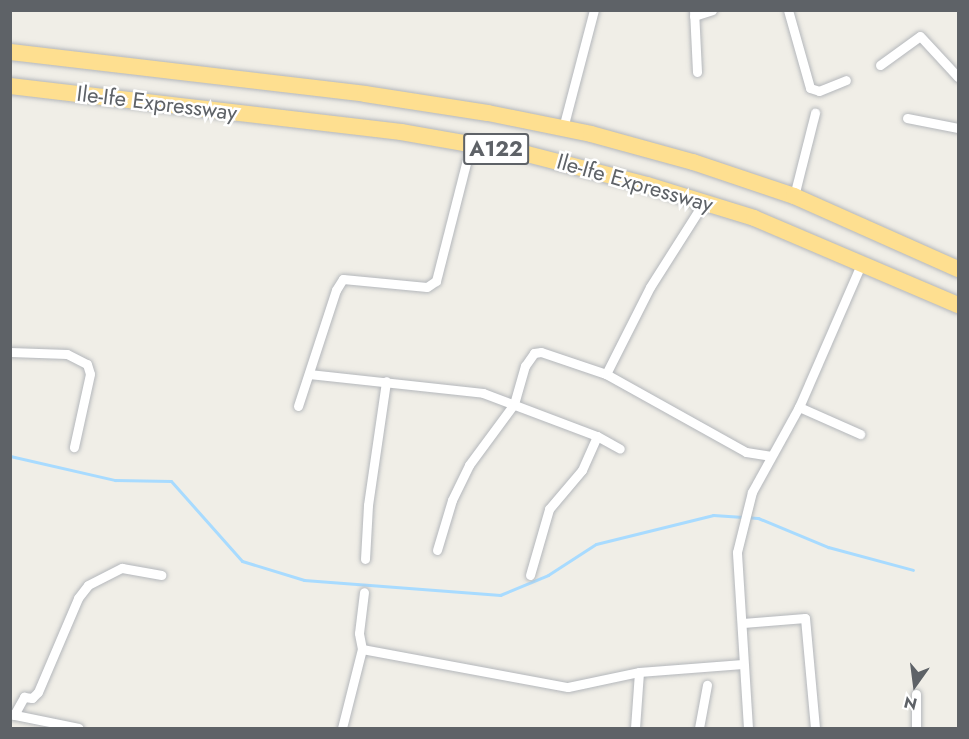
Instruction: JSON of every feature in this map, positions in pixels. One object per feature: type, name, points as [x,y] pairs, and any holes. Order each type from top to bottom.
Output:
[{"type":"highway","name":"Ile-Ife Expressway","points":[[10,52],[365,94],[563,128],[642,147],[794,196],[958,269]]},
{"type":"highway","name":"Ile-Ife Expressway","points":[[10,86],[400,132],[573,165],[704,202],[862,261],[958,304]]},
{"type":"street","points":[[563,128],[594,10]]},
{"type":"street","points":[[697,72],[694,13],[712,10]]},
{"type":"street","points":[[789,10],[810,88],[819,91],[846,80]]},
{"type":"street","points":[[880,65],[920,36],[958,77]]},
{"type":"street","points":[[794,196],[815,113]]},
{"type":"street","points":[[907,118],[958,128]]},
{"type":"street","points":[[298,406],[336,290],[343,279],[427,287],[436,280],[471,144]]},
{"type":"street","points":[[606,374],[650,287],[704,202]]},
{"type":"street","points":[[748,729],[743,664],[741,580],[735,560],[752,492],[799,407],[862,261]]},
{"type":"street","points":[[10,352],[66,354],[87,364],[90,374],[74,447]]},
{"type":"street","points":[[437,550],[452,500],[469,465],[514,404],[525,366],[534,353],[541,352],[606,374],[746,452],[770,456]]},
{"type":"street","points":[[309,374],[452,387],[514,404],[597,436],[620,449]]},
{"type":"street","points":[[365,559],[368,505],[386,381]]},
{"type":"street","points":[[799,407],[860,434]]},
{"type":"street","points":[[530,575],[549,509],[582,470],[597,436]]},
{"type":"street","points":[[79,729],[47,725],[13,714],[24,697],[32,698],[38,692],[78,598],[88,585],[122,568],[161,575]]},
{"type":"street","points":[[342,729],[362,649],[359,633],[364,592]]},
{"type":"street","points":[[743,623],[805,618],[815,729]]},
{"type":"street","points":[[362,649],[568,687],[639,672],[743,664]]},
{"type":"street","points":[[635,729],[639,672]]},
{"type":"street","points":[[699,729],[707,685]]},
{"type":"street","points":[[916,694],[916,729]]},
{"type":"waterway","points":[[10,456],[115,480],[171,481],[242,561],[304,580],[500,595],[548,575],[596,544],[713,515],[758,518],[828,547],[913,570]]}]
